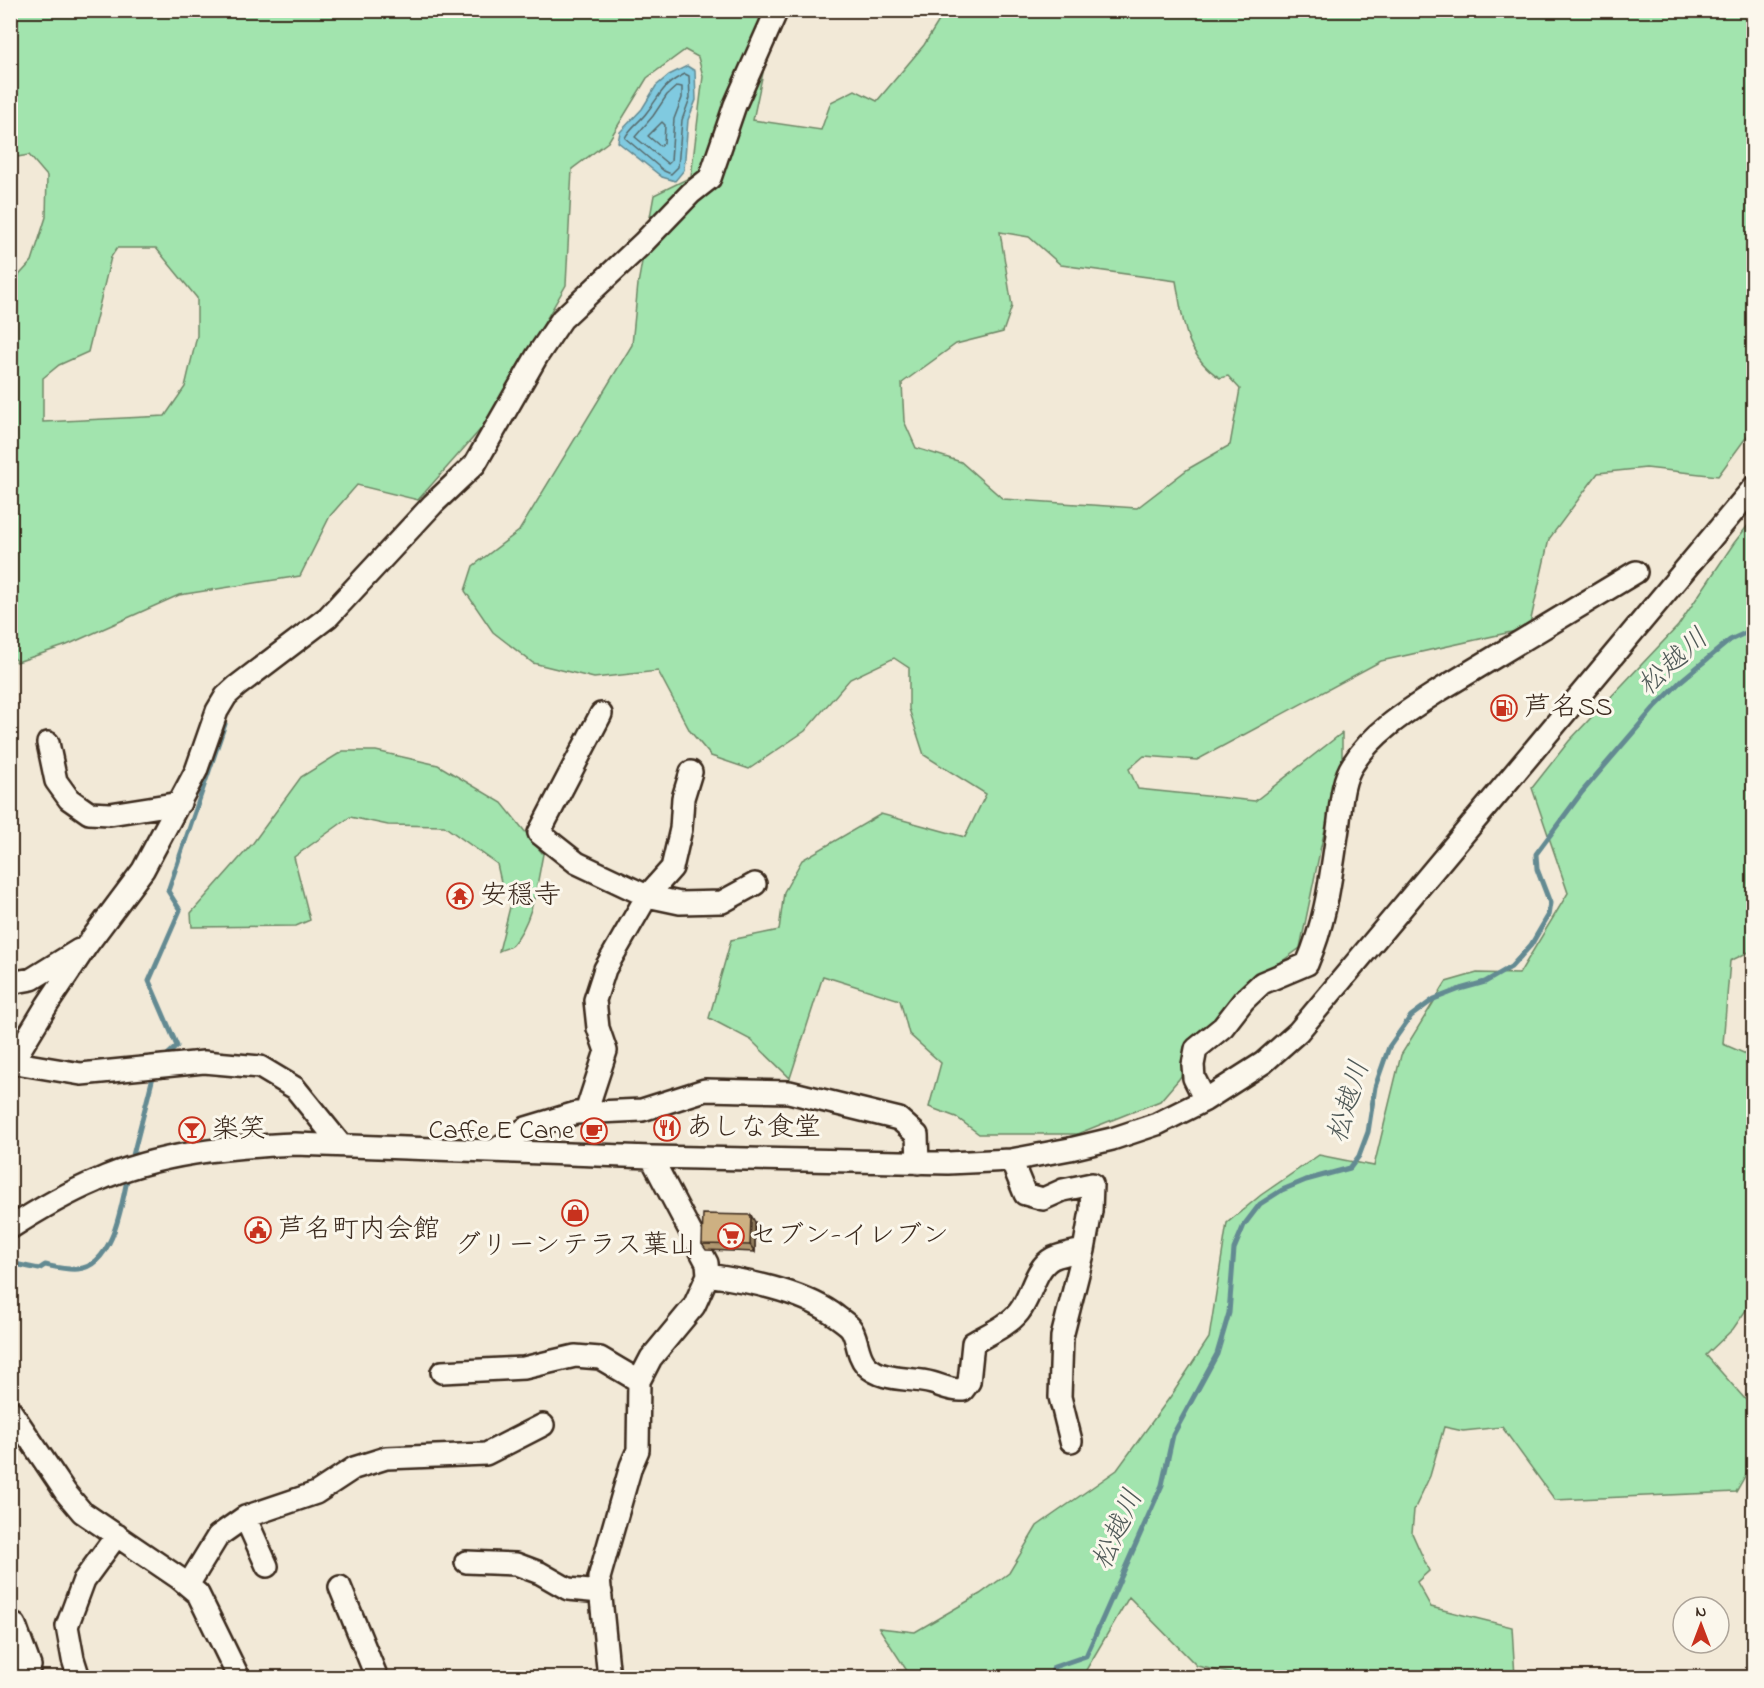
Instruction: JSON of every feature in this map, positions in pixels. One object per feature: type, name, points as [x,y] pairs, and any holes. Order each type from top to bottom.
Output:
[{"type":"street","points":[[341,1145],[295,1088],[260,1067],[204,1062],[81,1074],[11,1064],[87,945],[143,870],[196,771],[217,711],[226,696],[328,618],[433,504],[475,464],[537,356],[562,319],[643,243],[691,193],[710,178],[735,105],[777,10]]},
{"type":"street","points":[[10,1228],[56,1199],[97,1180],[140,1165],[188,1154],[247,1146],[341,1145],[651,1157],[948,1164],[1011,1160],[1070,1149],[1112,1139],[1157,1124],[1205,1100],[1263,1064],[1298,1032],[1754,487]]},
{"type":"street","points":[[1205,1100],[1194,1078],[1193,1065],[1196,1049],[1223,1027],[1262,983],[1307,964],[1326,910],[1344,789],[1351,766],[1368,744],[1409,711],[1440,690],[1636,572]]},
{"type":"street","points":[[601,714],[538,833],[577,863],[647,896],[680,903],[722,902],[755,884]]},
{"type":"street","points":[[48,743],[56,781],[69,799],[88,813],[110,814],[180,803]]},
{"type":"street","points":[[586,1112],[606,1051],[598,1028],[594,1000],[604,969],[647,896],[672,868],[681,830],[683,798],[691,772]]},
{"type":"street","points":[[10,983],[32,979],[87,945]]},
{"type":"street","points":[[494,1151],[526,1128],[576,1113],[642,1110],[705,1090],[789,1092],[899,1119],[917,1135],[918,1163]]},
{"type":"street","points":[[609,1677],[599,1578],[631,1466],[638,1450],[639,1381],[651,1358],[694,1306],[708,1275],[707,1263],[651,1157]]},
{"type":"street","points":[[1011,1160],[1025,1194],[1043,1199],[1063,1190],[1092,1184],[1091,1211],[1084,1250],[1062,1337],[1060,1396],[1071,1441]]},
{"type":"street","points":[[708,1275],[749,1281],[802,1298],[830,1312],[852,1328],[857,1351],[867,1366],[885,1376],[930,1382],[954,1391],[963,1390],[969,1382],[973,1343],[997,1330],[1018,1314],[1042,1266],[1054,1258],[1084,1250]]},
{"type":"street","points":[[442,1372],[524,1368],[575,1356],[600,1358],[639,1381]]},
{"type":"street","points":[[10,1410],[66,1493],[82,1512],[198,1594],[239,1677]]},
{"type":"street","points":[[188,1585],[218,1536],[245,1517],[316,1493],[354,1468],[386,1458],[486,1454],[543,1425]]},
{"type":"street","points":[[245,1517],[267,1566]]},
{"type":"street","points":[[79,1677],[67,1626],[84,1580],[117,1535]]},
{"type":"street","points":[[466,1562],[516,1564],[540,1573],[568,1589],[601,1592]]},
{"type":"street","points":[[340,1587],[377,1677]]},
{"type":"street","points":[[10,1673],[30,1666],[15,1625]]},
{"type":"green space","points":[[11,11],[776,11],[753,120],[821,130],[831,102],[855,90],[877,101],[924,45],[945,11],[1753,11],[1753,428],[1718,476],[1646,468],[1598,473],[1549,539],[1529,628],[1381,661],[1197,760],[1144,756],[1129,769],[1138,789],[1255,801],[1342,733],[1342,761],[1321,846],[1300,948],[1235,996],[1179,1079],[1160,1101],[1077,1134],[979,1134],[956,1117],[929,1107],[941,1063],[909,1034],[900,1000],[823,976],[790,1078],[751,1040],[709,1018],[731,940],[779,930],[784,892],[802,860],[881,814],[965,837],[986,794],[924,755],[909,709],[909,668],[894,658],[850,679],[805,731],[749,769],[711,756],[690,731],[658,671],[594,678],[533,663],[493,632],[465,591],[473,566],[519,531],[632,345],[638,284],[654,195],[691,177],[703,76],[698,57],[685,50],[647,78],[608,142],[572,169],[566,285],[488,421],[418,500],[357,485],[330,516],[300,576],[179,595],[67,645],[17,662],[11,654],[11,284],[32,261],[46,217],[47,176],[29,155],[11,158]],"holes":[[[1000,232],[1029,237],[1061,265],[1176,281],[1187,335],[1192,347],[1208,369],[1220,378],[1228,376],[1240,389],[1230,445],[1188,469],[1137,508],[1003,499],[961,462],[916,448],[904,421],[902,383],[956,344],[1003,332],[1012,306]],[[117,248],[156,248],[197,298],[197,336],[185,387],[165,416],[43,422],[43,378],[59,365],[88,352],[111,257]]]},
{"type":"green space","points":[[1753,519],[1753,950],[1730,961],[1723,1044],[1753,1057],[1753,1300],[1733,1329],[1706,1355],[1753,1408],[1753,1462],[1736,1492],[1555,1500],[1502,1427],[1463,1431],[1444,1427],[1430,1476],[1414,1510],[1412,1533],[1429,1571],[1417,1582],[1431,1607],[1512,1627],[1515,1677],[1247,1677],[1197,1666],[1129,1597],[1082,1677],[911,1677],[879,1628],[915,1632],[980,1594],[1009,1573],[1037,1526],[1117,1470],[1173,1393],[1209,1338],[1227,1223],[1261,1195],[1319,1155],[1374,1166],[1401,1055],[1446,982],[1477,973],[1519,974],[1568,893],[1532,788],[1569,741],[1678,626]]},
{"type":"green space","points":[[343,751],[376,751],[438,765],[502,803],[543,854],[529,914],[519,936],[512,945],[499,951],[512,899],[501,882],[497,864],[444,826],[388,825],[350,817],[294,857],[310,920],[296,926],[192,927],[191,913],[253,843],[301,777]]},
{"type":"water","points":[[687,66],[695,71],[696,100],[688,120],[684,170],[675,181],[662,177],[618,142],[620,132],[642,109],[656,86],[669,75]]},
{"type":"building","name":"セブン-イレブン","points":[[703,1214],[751,1215],[750,1245],[702,1244]]},
{"type":"waterway","name":"松越川","points":[[1050,1678],[1054,1667],[1086,1656],[1162,1485],[1173,1435],[1217,1354],[1229,1313],[1234,1249],[1244,1225],[1260,1204],[1282,1190],[1306,1180],[1350,1168],[1359,1156],[1368,1132],[1375,1087],[1389,1047],[1411,1016],[1434,999],[1485,982],[1511,967],[1531,945],[1548,916],[1550,903],[1537,869],[1536,854],[1582,792],[1654,708],[1682,680],[1730,640],[1754,629]]},
{"type":"waterway","points":[[164,1058],[177,1046],[149,981],[180,910],[168,891],[225,724]]},
{"type":"waterway","points":[[131,1163],[154,1073]]},
{"type":"waterway","points":[[10,1263],[39,1269],[45,1265],[74,1269],[90,1265],[100,1257],[114,1231],[128,1175]]},
{"type":"place","name":"芦名SS","points":[[1504,708]]},
{"type":"place","name":"安穏寺","points":[[460,896]]},
{"type":"place","name":"あしな食堂","points":[[667,1128]]},
{"type":"place","name":"楽笑","points":[[192,1130]]},
{"type":"place","name":"Caffe E Cane","points":[[594,1131]]},
{"type":"place","name":"グリーンテラス葉山","points":[[575,1213]]},
{"type":"place","name":"芦名町内会館","points":[[258,1230]]},
{"type":"place","name":"セブン-イレブン","points":[[731,1236]]}]
